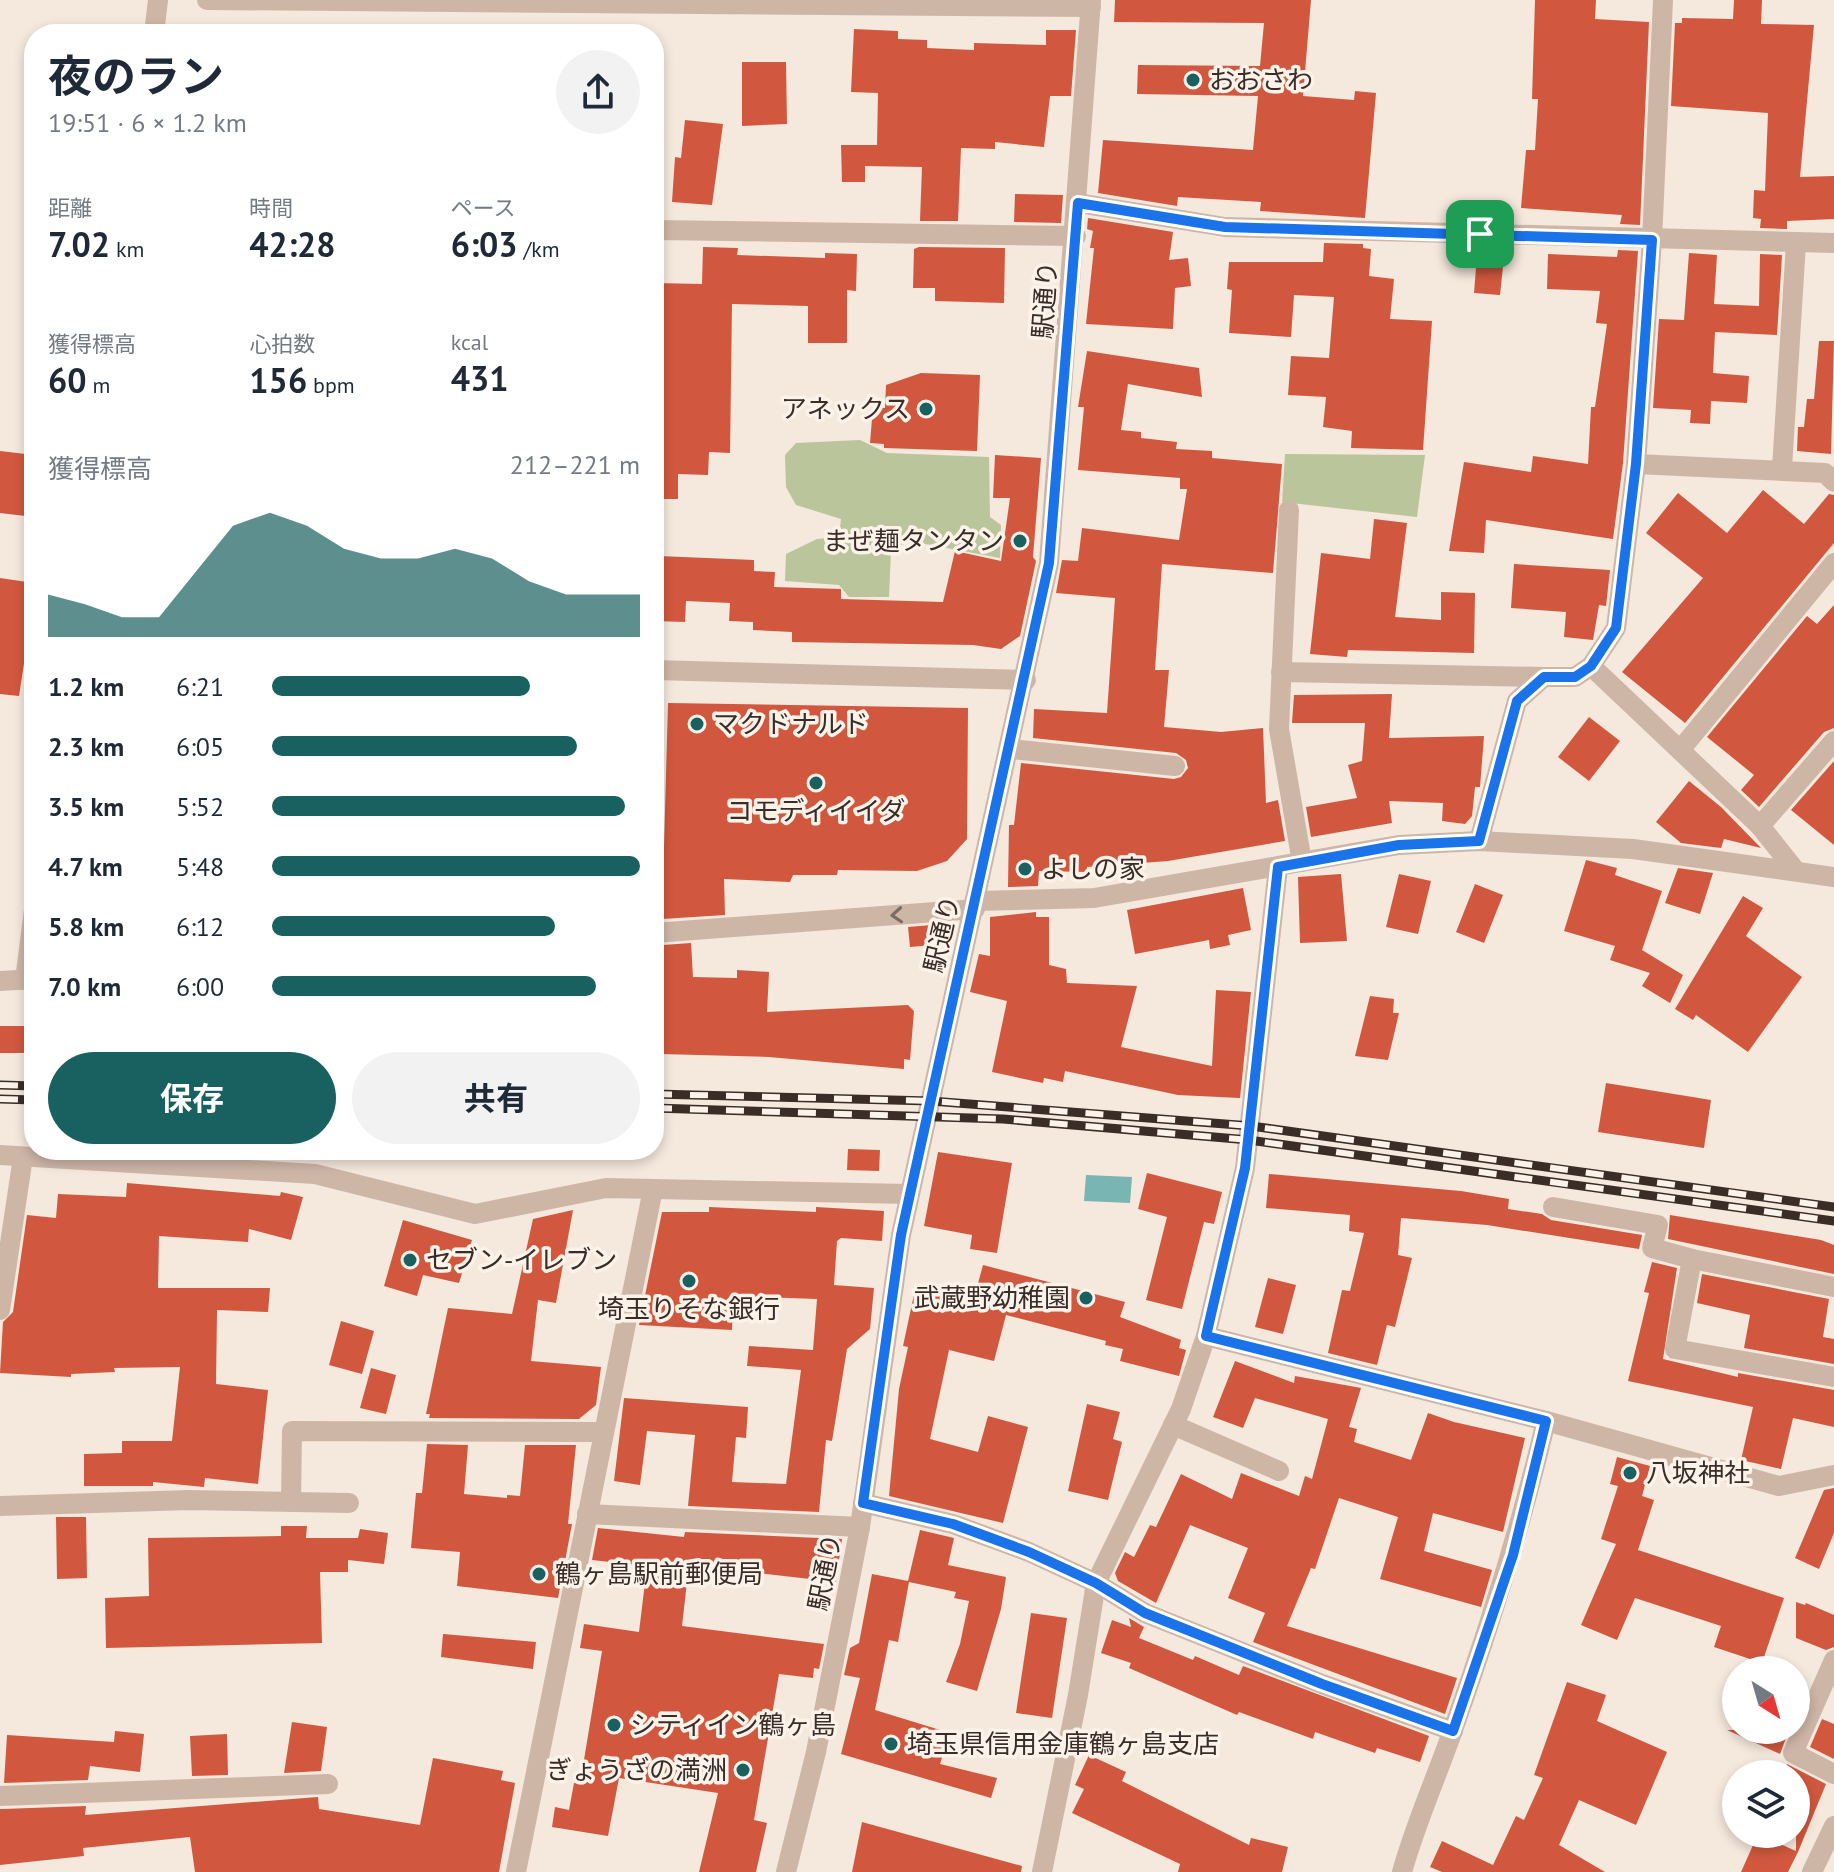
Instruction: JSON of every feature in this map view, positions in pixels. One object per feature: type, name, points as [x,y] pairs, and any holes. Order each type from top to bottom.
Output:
[{"type":"street","points":[[155,24],[158,0]]},
{"type":"street","points":[[207,0],[1091,4]]},
{"type":"street","points":[[1281,672],[1575,677],[1591,666],[1616,628],[1636,464],[1652,240],[1663,0]]},
{"type":"street","name":"駅通り","points":[[786,1872],[816,1752],[860,1527],[909,1194],[1011,749],[1049,563],[1076,236],[1091,4]]},
{"type":"street","points":[[1078,203],[1225,227],[1834,243]]},
{"type":"street","points":[[664,230],[1076,236]]},
{"type":"street","points":[[1782,468],[1796,243]]},
{"type":"street","points":[[1636,464],[1782,468],[1825,473],[1834,482]]},
{"type":"street","points":[[1289,510],[1279,729],[1302,862]]},
{"type":"street","points":[[1681,749],[1834,563]]},
{"type":"street","points":[[1591,666],[1760,826],[1795,870]]},
{"type":"street","points":[[664,670],[1026,680]]},
{"type":"street","points":[[1479,841],[1517,701],[1544,677]]},
{"type":"street","points":[[1760,826],[1834,741]]},
{"type":"street","points":[[1011,749],[1175,766]]},
{"type":"street","points":[[664,932],[975,905],[1094,898],[1399,845],[1479,841],[1633,849],[1834,877]]},
{"type":"street","points":[[1042,1872],[1078,1695],[1096,1583],[1173,1425],[1206,1336],[1245,1168],[1278,867]]},
{"type":"street","points":[[0,981],[24,979]]},
{"type":"street","points":[[0,1155],[23,1157],[0,1310]]},
{"type":"street","points":[[75,1160],[315,1174],[475,1214],[606,1188],[909,1194]]},
{"type":"street","points":[[516,1872],[653,1189]]},
{"type":"street","points":[[1553,1207],[1658,1225],[1652,1248],[1834,1287]]},
{"type":"street","points":[[1692,1259],[1675,1349],[1834,1377]]},
{"type":"street","points":[[1206,1336],[1546,1421],[1779,1486],[1833,1473]]},
{"type":"street","points":[[1402,1872],[1412,1834],[1453,1731],[1513,1555],[1546,1421]]},
{"type":"street","points":[[1173,1425],[1279,1471]]},
{"type":"street","points":[[291,1502],[292,1431],[603,1432]]},
{"type":"street","points":[[0,1506],[189,1500],[349,1503]]},
{"type":"street","points":[[863,1503],[953,1524],[1029,1552],[1096,1583],[1145,1613],[1322,1684],[1453,1731]]},
{"type":"street","points":[[587,1514],[860,1527]]},
{"type":"street","points":[[1834,1660],[1793,1753],[1834,1774]]},
{"type":"street","points":[[0,1796],[328,1784]]},
{"type":"street","points":[[1812,1872],[1834,1826]]},
{"type":"green space","points":[[860,440],[887,453],[989,457],[990,517],[1001,525],[1000,558],[909,541],[891,551],[889,597],[849,597],[839,585],[785,581],[786,554],[817,539],[839,537],[841,519],[796,505],[786,487],[785,455],[796,443]]},
{"type":"green space","points":[[1285,454],[1425,455],[1417,517],[1282,502]]},
{"type":"water","points":[[1086,1175],[1132,1177],[1130,1203],[1084,1201]]},
{"type":"building","points":[[1115,0],[1311,0],[1303,96],[1354,100],[1355,91],[1376,93],[1365,218],[1260,211],[1261,202],[1178,197],[1177,206],[1098,193],[1103,140],[1253,150],[1258,96],[1137,94],[1138,65],[1260,66],[1264,23],[1114,22]]},
{"type":"building","points":[[1535,0],[1596,0],[1595,19],[1649,22],[1640,225],[1620,224],[1622,215],[1521,208],[1526,150],[1535,150],[1538,99],[1532,99]]},
{"type":"building","points":[[1734,0],[1762,0],[1761,24],[1814,25],[1800,177],[1834,176],[1834,219],[1787,221],[1787,229],[1760,228],[1761,219],[1753,218],[1754,190],[1765,191],[1768,113],[1671,106],[1675,23],[1682,23],[1682,18],[1733,19]]},
{"type":"building","points":[[854,29],[898,31],[898,39],[927,40],[927,48],[974,50],[974,43],[1046,45],[1046,30],[1076,30],[1071,96],[1050,96],[1044,147],[995,142],[995,149],[961,148],[958,221],[920,221],[922,167],[865,166],[865,182],[842,182],[841,145],[877,145],[878,93],[851,92]]},
{"type":"building","points":[[742,62],[786,62],[787,124],[742,126]]},
{"type":"building","points":[[685,120],[723,124],[712,205],[672,202],[675,157],[681,158]]},
{"type":"building","points":[[1015,194],[1063,195],[1061,223],[1014,222]]},
{"type":"building","points":[[1088,218],[1173,232],[1169,260],[1188,258],[1191,286],[1175,288],[1173,329],[1086,324],[1094,248],[1090,248],[1093,231],[1087,229]]},
{"type":"building","points":[[1324,243],[1363,244],[1363,248],[1371,249],[1369,276],[1394,279],[1390,319],[1432,321],[1423,450],[1351,448],[1352,431],[1323,427],[1326,397],[1288,395],[1291,356],[1329,358],[1334,297],[1294,295],[1291,337],[1229,333],[1232,290],[1227,289],[1229,262],[1323,262]]},
{"type":"building","points":[[703,247],[738,248],[737,255],[825,258],[825,253],[857,254],[856,291],[847,290],[847,343],[808,343],[808,306],[732,304],[730,453],[709,452],[708,475],[678,474],[678,499],[664,499],[664,283],[702,284]]},
{"type":"building","points":[[1005,248],[1004,303],[935,301],[935,288],[913,288],[914,249]]},
{"type":"building","points":[[1618,250],[1638,251],[1623,463],[1613,539],[1486,520],[1484,553],[1449,551],[1464,462],[1531,472],[1533,456],[1588,464],[1591,407],[1595,407],[1607,324],[1596,323],[1600,291],[1547,289],[1548,254],[1617,257]]},
{"type":"building","points":[[1689,253],[1717,255],[1714,304],[1759,306],[1760,254],[1782,255],[1777,335],[1715,332],[1713,373],[1749,376],[1747,403],[1711,401],[1710,424],[1690,423],[1691,410],[1653,408],[1659,319],[1684,320]]},
{"type":"building","points":[[1477,255],[1504,257],[1500,295],[1474,293]]},
{"type":"building","points":[[1819,341],[1834,341],[1831,454],[1797,451],[1798,427],[1804,427],[1807,399],[1814,399]]},
{"type":"building","points":[[1087,351],[1199,368],[1202,397],[1128,384],[1121,430],[1141,432],[1141,438],[1177,442],[1176,449],[1212,451],[1212,458],[1282,464],[1273,573],[1162,564],[1155,670],[1169,670],[1164,727],[1221,732],[1263,728],[1266,803],[1278,800],[1285,841],[1168,861],[1087,867],[1087,872],[1039,871],[1038,886],[1008,887],[1009,825],[1014,825],[1021,763],[1174,779],[1181,777],[1188,768],[1186,760],[1176,753],[1033,738],[1034,709],[1107,713],[1115,598],[1056,593],[1062,560],[1078,561],[1082,528],[1179,540],[1187,489],[1180,489],[1180,478],[1078,470],[1084,407],[1078,407]]},
{"type":"building","points":[[921,373],[980,375],[977,451],[884,448],[884,444],[870,443],[873,407],[885,408],[886,385]]},
{"type":"building","points":[[0,451],[24,454],[24,516],[0,513]]},
{"type":"building","points":[[995,455],[1041,458],[1033,557],[1036,561],[1020,636],[1001,649],[973,645],[792,642],[792,632],[753,630],[753,622],[729,621],[730,603],[686,601],[685,622],[664,621],[664,556],[754,560],[754,571],[775,572],[774,587],[841,589],[841,599],[943,602],[955,551],[1001,561],[1010,498],[993,498]]},
{"type":"building","points":[[1763,490],[1804,524],[1829,494],[1834,495],[1834,543],[1685,723],[1622,672],[1703,578],[1646,533],[1678,493],[1727,533]]},
{"type":"building","points":[[1374,519],[1407,523],[1395,617],[1441,620],[1441,592],[1475,593],[1474,653],[1348,650],[1347,657],[1310,654],[1321,553],[1370,559]]},
{"type":"building","points":[[1514,564],[1610,570],[1606,606],[1599,605],[1593,640],[1564,637],[1566,612],[1511,608]]},
{"type":"building","points":[[0,578],[24,582],[24,664],[19,696],[0,694]]},
{"type":"building","points":[[1834,605],[1834,728],[1824,732],[1759,807],[1741,790],[1754,775],[1707,737],[1807,616],[1817,624]]},
{"type":"building","points":[[1392,694],[1389,738],[1484,736],[1480,787],[1475,787],[1472,816],[1465,824],[1442,821],[1443,803],[1389,801],[1392,823],[1311,837],[1306,807],[1357,798],[1348,765],[1362,761],[1365,723],[1292,723],[1294,695]]},
{"type":"building","points":[[668,703],[968,708],[967,839],[947,861],[917,871],[838,870],[837,875],[793,875],[790,882],[724,879],[725,915],[664,919]]},
{"type":"building","points":[[1589,717],[1620,741],[1589,781],[1558,757]]},
{"type":"building","points":[[1834,761],[1834,845],[1791,810]]},
{"type":"building","points":[[1689,781],[1721,807],[1761,848],[1724,839],[1721,848],[1681,843],[1656,822]]},
{"type":"building","points":[[1586,860],[1617,868],[1615,875],[1662,891],[1642,950],[1683,975],[1670,1003],[1642,986],[1650,973],[1610,960],[1615,946],[1564,931]]},
{"type":"building","points":[[1678,868],[1713,873],[1700,914],[1665,903]]},
{"type":"building","points":[[1341,874],[1347,941],[1300,943],[1298,877]]},
{"type":"building","points":[[1399,874],[1431,881],[1418,934],[1386,927]]},
{"type":"building","points":[[1475,884],[1503,895],[1484,943],[1456,932]]},
{"type":"building","points":[[1243,888],[1251,930],[1228,935],[1230,945],[1210,949],[1209,940],[1135,954],[1127,910]]},
{"type":"building","points":[[1743,896],[1763,908],[1746,936],[1802,977],[1748,1052],[1696,1015],[1693,1020],[1675,1009]]},
{"type":"building","points":[[1036,912],[1036,917],[1049,917],[1049,965],[1066,969],[1067,983],[1137,986],[1121,1047],[1212,1066],[1216,990],[1251,992],[1240,1098],[1178,1095],[1065,1071],[1063,1082],[1044,1078],[1043,1083],[992,1072],[1007,1001],[970,992],[979,954],[990,956],[990,917]]},
{"type":"building","points":[[944,924],[945,944],[910,947],[908,927]]},
{"type":"building","points":[[691,943],[693,977],[737,978],[737,970],[769,972],[767,1012],[908,1005],[914,1011],[910,1060],[904,1059],[904,1069],[769,1057],[664,1054],[664,945]]},
{"type":"building","points":[[1370,996],[1394,999],[1393,1013],[1399,1013],[1388,1060],[1355,1056]]},
{"type":"building","points":[[0,1026],[24,1026],[24,1053],[0,1053]]},
{"type":"building","points":[[1606,1083],[1711,1100],[1704,1148],[1598,1132]]},
{"type":"building","points":[[848,1149],[880,1150],[879,1171],[847,1170]]},
{"type":"building","points":[[938,1152],[1012,1163],[997,1253],[970,1249],[972,1235],[924,1226]]},
{"type":"building","points":[[1147,1173],[1222,1192],[1214,1224],[1204,1222],[1182,1309],[1146,1300],[1167,1217],[1138,1209]]},
{"type":"building","points":[[1269,1174],[1461,1191],[1509,1199],[1508,1209],[1542,1214],[1551,1220],[1642,1235],[1639,1249],[1487,1225],[1401,1218],[1398,1255],[1412,1258],[1395,1327],[1387,1325],[1377,1365],[1328,1353],[1342,1290],[1350,1291],[1364,1233],[1349,1231],[1350,1215],[1266,1208]]},
{"type":"building","points":[[127,1183],[280,1196],[281,1192],[303,1197],[291,1240],[249,1229],[248,1242],[159,1236],[158,1288],[270,1288],[268,1312],[217,1310],[216,1384],[268,1390],[258,1484],[205,1478],[204,1487],[153,1482],[153,1486],[84,1486],[84,1454],[122,1453],[122,1441],[172,1441],[180,1367],[114,1368],[115,1372],[71,1374],[71,1377],[0,1373],[3,1322],[13,1312],[27,1215],[56,1218],[58,1194],[126,1197]]},
{"type":"building","points":[[709,1207],[816,1212],[816,1207],[884,1211],[882,1241],[841,1238],[837,1241],[834,1285],[874,1288],[870,1329],[847,1349],[832,1441],[826,1440],[819,1512],[688,1506],[695,1435],[647,1431],[640,1485],[614,1481],[624,1398],[748,1407],[746,1438],[736,1437],[732,1482],[786,1484],[801,1370],[747,1366],[749,1346],[813,1350],[817,1299],[733,1296],[732,1330],[639,1325],[662,1212],[709,1212]]},
{"type":"building","points":[[573,1210],[556,1303],[538,1300],[531,1361],[601,1367],[596,1405],[579,1419],[429,1418],[430,1414],[426,1414],[448,1308],[512,1314],[533,1219]]},
{"type":"building","points":[[1670,1215],[1821,1240],[1834,1245],[1834,1274],[1668,1239]]},
{"type":"building","points":[[403,1220],[472,1240],[459,1283],[423,1275],[417,1296],[384,1286]]},
{"type":"building","points":[[1652,1262],[1677,1268],[1663,1359],[1738,1377],[1738,1373],[1834,1390],[1834,1427],[1793,1418],[1781,1469],[1741,1460],[1753,1407],[1628,1381],[1649,1293],[1644,1292]]},
{"type":"building","points":[[983,1265],[1125,1302],[1120,1317],[1181,1340],[1179,1348],[1186,1350],[1179,1376],[1120,1361],[1123,1349],[1105,1345],[1106,1341],[1006,1315],[994,1361],[949,1350],[930,1439],[978,1452],[988,1416],[1028,1427],[1003,1523],[889,1496],[899,1389],[908,1347],[903,1346],[916,1285],[974,1298]]},
{"type":"building","points":[[1702,1274],[1829,1299],[1823,1337],[1834,1339],[1834,1364],[1744,1348],[1750,1315],[1697,1303]]},
{"type":"building","points":[[1268,1278],[1296,1285],[1283,1334],[1255,1327]]},
{"type":"building","points":[[341,1321],[374,1331],[362,1374],[329,1365]]},
{"type":"building","points":[[1235,1361],[1294,1383],[1295,1376],[1361,1388],[1349,1427],[1357,1429],[1354,1442],[1411,1460],[1428,1413],[1525,1438],[1503,1532],[1433,1513],[1424,1551],[1492,1570],[1481,1607],[1380,1579],[1398,1517],[1339,1498],[1315,1569],[1311,1568],[1287,1626],[1457,1678],[1445,1714],[1253,1642],[1265,1613],[1228,1598],[1248,1548],[1190,1525],[1156,1603],[1118,1581],[1115,1573],[1125,1552],[1134,1557],[1150,1525],[1156,1527],[1181,1474],[1232,1499],[1241,1473],[1299,1496],[1305,1476],[1312,1479],[1328,1419],[1255,1398],[1243,1428],[1213,1417]]},
{"type":"building","points":[[371,1368],[396,1375],[386,1414],[360,1408]]},
{"type":"building","points":[[1087,1404],[1120,1412],[1113,1439],[1122,1442],[1108,1500],[1068,1491]]},
{"type":"building","points":[[427,1444],[468,1445],[464,1494],[507,1498],[507,1495],[520,1496],[525,1445],[576,1445],[568,1524],[572,1524],[558,1598],[457,1586],[460,1552],[411,1548],[416,1493],[422,1493]]},
{"type":"building","points":[[1617,1457],[1650,1466],[1642,1496],[1654,1500],[1638,1550],[1784,1598],[1764,1656],[1741,1656],[1714,1647],[1721,1626],[1635,1598],[1617,1640],[1581,1625],[1616,1544],[1601,1539],[1618,1486],[1610,1484]]},
{"type":"building","points":[[1834,1488],[1834,1533],[1819,1569],[1795,1558],[1824,1490]]},
{"type":"building","points":[[56,1517],[86,1517],[87,1578],[57,1579]]},
{"type":"building","points":[[281,1526],[307,1526],[306,1538],[358,1538],[360,1529],[388,1533],[384,1564],[348,1560],[348,1572],[320,1572],[322,1643],[106,1648],[105,1598],[149,1596],[148,1538],[281,1536]]},
{"type":"building","points":[[598,1528],[684,1537],[685,1532],[842,1539],[836,1582],[689,1565],[682,1626],[824,1644],[819,1669],[814,1668],[813,1678],[779,1674],[754,1820],[767,1823],[756,1872],[699,1872],[718,1793],[619,1778],[608,1836],[552,1827],[555,1807],[569,1810],[574,1783],[580,1784],[602,1651],[580,1648],[584,1624],[639,1632],[647,1566],[592,1560]]},
{"type":"building","points":[[920,1530],[954,1538],[948,1565],[1006,1577],[1001,1609],[977,1691],[946,1682],[960,1644],[969,1601],[954,1598],[956,1592],[909,1582],[898,1642],[889,1640],[875,1710],[950,1733],[940,1764],[997,1778],[991,1798],[841,1754],[860,1678],[844,1675],[850,1648],[859,1643],[872,1574],[908,1581]]},
{"type":"building","points":[[1796,1602],[1834,1615],[1834,1647],[1826,1650],[1796,1638]]},
{"type":"building","points":[[1031,1613],[1067,1618],[1052,1718],[1016,1713]]},
{"type":"building","points":[[1129,1618],[1144,1627],[1139,1638],[1193,1660],[1195,1656],[1239,1675],[1243,1666],[1429,1736],[1420,1762],[1377,1748],[1375,1753],[1315,1732],[1313,1739],[1239,1712],[1237,1715],[1129,1668],[1131,1663],[1101,1653],[1112,1620],[1131,1627]]},
{"type":"building","points":[[443,1634],[536,1642],[533,1669],[441,1657]]},
{"type":"building","points":[[1567,1682],[1606,1695],[1597,1721],[1667,1752],[1636,1825],[1579,1800],[1559,1845],[1605,1872],[1442,1872],[1430,1867],[1442,1841],[1493,1865],[1516,1816],[1524,1820],[1543,1778],[1534,1775]]},
{"type":"building","points":[[1822,1719],[1834,1724],[1834,1759],[1810,1747]]},
{"type":"building","points":[[292,1722],[327,1727],[321,1771],[284,1773]]},
{"type":"building","points":[[115,1731],[144,1734],[140,1772],[90,1766],[88,1780],[4,1783],[7,1735],[114,1742]]},
{"type":"building","points":[[227,1734],[228,1775],[192,1776],[190,1736]]},
{"type":"building","points":[[1758,1744],[1784,1744],[1780,1754]]},
{"type":"building","points":[[1089,1755],[1126,1772],[1122,1781],[1249,1845],[1251,1838],[1288,1847],[1282,1872],[1178,1872],[1180,1864],[1072,1813],[1084,1789],[1075,1785]]},
{"type":"building","points":[[433,1758],[503,1771],[501,1780],[515,1783],[499,1872],[195,1872],[190,1837],[83,1848],[84,1856],[0,1865],[0,1809],[86,1806],[85,1815],[318,1797],[319,1809],[420,1825]]},
{"type":"building","points":[[1810,1776],[1826,1784],[1810,1823]]},
{"type":"building","points":[[862,1822],[1022,1866],[1021,1872],[852,1872]]},
{"type":"building","points":[[1752,1848],[1789,1848],[1796,1851],[1800,1848],[1788,1872],[1741,1872]]},
{"type":"railway","points":[[0,1085],[24,1086]]},
{"type":"railway","points":[[664,1094],[931,1101],[1251,1126],[1834,1207]]},
{"type":"railway","points":[[0,1099],[24,1100]]},
{"type":"railway","points":[[664,1108],[1003,1119],[1249,1140],[1834,1221]]},
{"type":"place","name":"おおさわ","points":[[1193,80]]},
{"type":"place","name":"アネックス","points":[[926,409]]},
{"type":"place","name":"まぜ麺タンタン","points":[[1020,541]]},
{"type":"place","name":"マクドナルド","points":[[697,724]]},
{"type":"place","name":"コモディイイダ","points":[[816,783]]},
{"type":"place","name":"よしの家","points":[[1025,869]]},
{"type":"place","name":"セブン-イレブン","points":[[410,1260]]},
{"type":"place","name":"埼玉りそな銀行","points":[[689,1281]]},
{"type":"place","name":"武蔵野幼稚園","points":[[1086,1298]]},
{"type":"place","name":"八坂神社","points":[[1630,1473]]},
{"type":"place","name":"鶴ヶ島駅前郵便局","points":[[539,1574]]},
{"type":"place","name":"シティイン鶴ヶ島","points":[[614,1725]]},
{"type":"place","name":"埼玉県信用金庫鶴ヶ島支店","points":[[891,1744]]},
{"type":"place","name":"ぎょうざの満洲","points":[[743,1770]]},
{"type":"route","points":[[1078,203],[1225,227],[1480,234],[1652,240],[1636,464],[1616,628],[1591,666],[1575,677],[1544,677],[1517,701],[1479,841],[1399,845],[1278,867],[1267,944],[1245,1168],[1206,1336],[1546,1421],[1513,1555],[1453,1731],[1322,1684],[1145,1613],[1096,1583],[1029,1552],[953,1524],[863,1503],[901,1235],[1039,622],[1049,563],[1078,203]]}]
